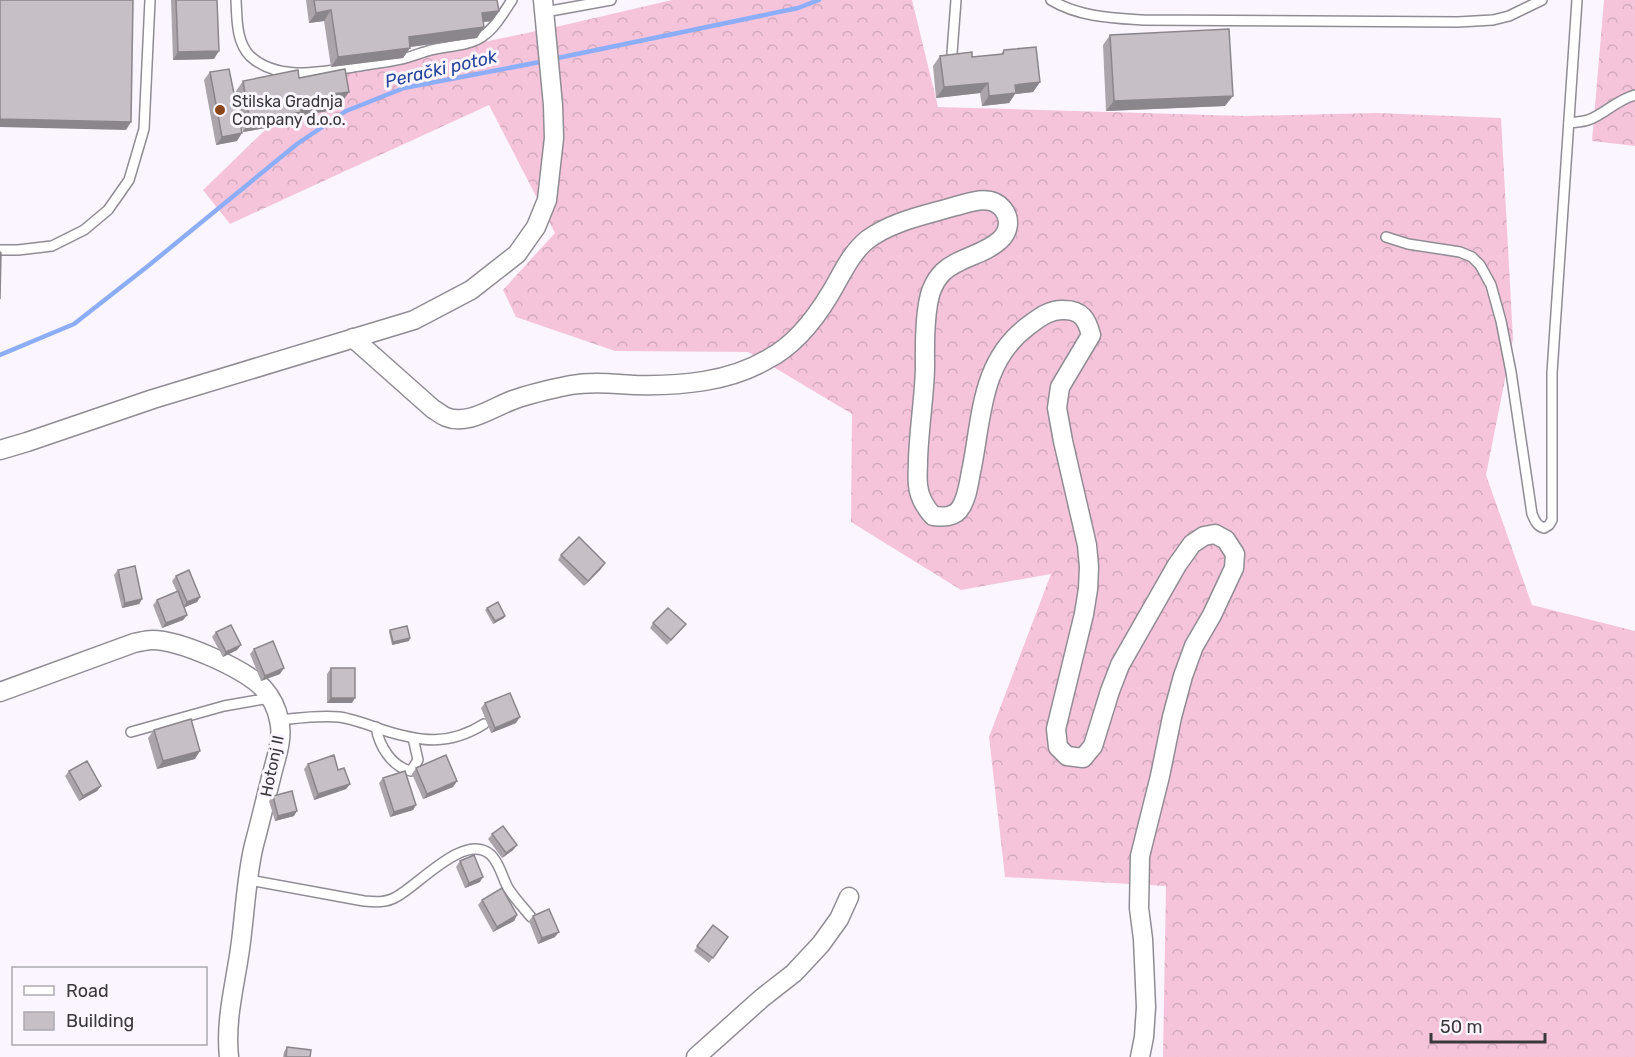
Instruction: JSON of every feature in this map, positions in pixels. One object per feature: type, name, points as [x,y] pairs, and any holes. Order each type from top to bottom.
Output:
[{"type":"street","points":[[0,450],[153,399],[414,320],[471,290],[517,254],[536,227],[548,200],[554,138],[554,105],[545,12]]},
{"type":"street","points":[[353,338],[433,409],[447,418],[462,418],[484,413],[537,392],[578,384],[609,382],[635,385],[663,384],[725,377],[763,362],[790,344],[821,309],[854,254],[879,232],[974,201],[990,200],[1002,207],[1008,217],[1008,228],[1000,240],[942,273],[931,290],[924,335],[925,368],[918,485],[924,506],[933,516],[948,518],[960,509],[968,485],[988,380],[1007,345],[1022,331],[1051,311],[1075,310],[1087,321],[1091,335],[1060,387],[1057,408],[1087,545],[1089,567],[1084,614],[1056,729],[1058,747],[1067,756],[1083,758],[1093,746],[1120,665],[1177,565],[1192,544],[1204,536],[1215,534],[1226,540],[1235,554],[1234,568],[1212,615],[1194,646],[1183,676],[1140,856],[1139,908],[1143,939],[1146,1007],[1140,1057]]},
{"type":"street","name":"Hotonj II","points":[[0,692],[134,643],[152,640],[173,643],[202,652],[253,680],[270,698],[279,720],[279,744],[253,849],[230,1007],[227,1039],[229,1057]]},
{"type":"street","points":[[696,1057],[767,994],[794,974],[821,944],[839,919],[849,897]]},
{"type":"lane","points":[[0,250],[52,246],[84,230],[108,210],[129,180],[144,129],[150,0]]},
{"type":"lane","points":[[236,0],[242,45],[251,57],[270,69],[300,73],[324,72],[394,60],[472,41],[485,35],[512,0]]},
{"type":"lane","points":[[545,12],[611,0]]},
{"type":"lane","points":[[952,52],[956,0]]},
{"type":"lane","points":[[1051,0],[1083,13],[1143,20],[1458,22],[1493,21],[1542,0]]},
{"type":"lane","points":[[1386,237],[1408,244],[1460,252],[1472,257],[1480,265],[1491,285],[1511,372],[1532,514],[1536,523],[1544,528],[1552,520],[1552,373],[1577,0]]},
{"type":"lane","points":[[1569,123],[1595,117],[1623,99],[1635,95]]},
{"type":"lane","points":[[132,732],[224,706],[270,698]]},
{"type":"lane","points":[[279,720],[339,717],[413,738],[434,741],[452,739],[484,724]]},
{"type":"lane","points":[[376,727],[378,738],[387,753],[402,769],[411,771],[418,760],[413,738]]},
{"type":"lane","points":[[249,880],[364,901],[383,902],[396,897],[452,857],[467,850],[480,849],[490,854],[507,886],[531,917]]},
{"type":"green space","points":[[672,0],[912,0],[938,107],[1244,116],[1377,113],[1501,118],[1513,339],[1486,475],[1532,605],[1635,631],[1635,1057],[1163,1057],[1166,886],[1005,877],[989,737],[1051,574],[961,590],[851,522],[852,414],[748,352],[615,351],[516,317],[503,290],[555,233],[489,105],[230,224],[203,190],[321,76]]},
{"type":"green space","points":[[1604,0],[1635,0],[1635,146],[1592,141]]},
{"type":"building","points":[[0,0],[133,0],[131,122],[0,119]]},
{"type":"building","points":[[176,0],[217,0],[219,51],[178,52]]},
{"type":"building","points":[[314,0],[497,0],[499,11],[482,13],[484,27],[409,37],[410,48],[338,57],[331,10],[316,13]]},
{"type":"building","points":[[1229,29],[1233,96],[1114,101],[1110,35]]},
{"type":"building","points":[[1036,47],[1040,82],[1015,85],[1016,93],[989,96],[988,83],[944,87],[940,56],[972,52],[972,57],[1003,54],[1004,50]]},
{"type":"building","points":[[229,69],[242,133],[222,137],[210,72]]},
{"type":"building","points":[[345,69],[349,92],[334,94],[335,101],[299,108],[302,112],[250,122],[243,81],[298,70],[299,78]]},
{"type":"building","points":[[0,252],[1,253],[0,299]]},
{"type":"building","points":[[579,537],[605,563],[588,581],[561,555]]},
{"type":"building","points":[[135,566],[142,599],[125,603],[118,570]]},
{"type":"building","points":[[189,570],[200,597],[187,602],[176,576]]},
{"type":"building","points":[[178,591],[187,615],[166,623],[157,600]]},
{"type":"building","points":[[498,602],[505,616],[495,621],[487,608]]},
{"type":"building","points":[[668,608],[686,624],[671,640],[653,623]]},
{"type":"building","points":[[231,625],[241,645],[226,652],[216,632]]},
{"type":"building","points":[[407,626],[410,638],[393,642],[390,630]]},
{"type":"building","points":[[273,641],[284,668],[265,676],[254,649]]},
{"type":"building","points":[[331,668],[355,668],[355,698],[331,698]]},
{"type":"building","points":[[510,693],[520,717],[495,728],[485,703]]},
{"type":"building","points":[[191,719],[200,751],[163,761],[154,730]]},
{"type":"building","points":[[334,755],[338,770],[344,768],[350,784],[318,794],[308,764]]},
{"type":"building","points":[[446,755],[457,781],[427,794],[416,768]]},
{"type":"building","points":[[87,761],[101,786],[83,796],[69,771]]},
{"type":"building","points":[[405,771],[416,805],[394,812],[383,778]]},
{"type":"building","points":[[292,791],[297,811],[278,816],[273,796]]},
{"type":"building","points":[[503,826],[517,845],[506,853],[492,834]]},
{"type":"building","points":[[474,855],[483,877],[469,883],[460,861]]},
{"type":"building","points":[[502,888],[517,915],[497,927],[482,900]]},
{"type":"building","points":[[549,909],[559,932],[542,938],[533,916]]},
{"type":"building","points":[[713,925],[728,937],[713,958],[697,946]]},
{"type":"building","points":[[287,1047],[311,1050],[310,1057],[286,1057]]},
{"type":"waterway","name":"Perački potok","points":[[553,59],[798,8],[819,0]]},
{"type":"waterway","name":"Perački potok","points":[[0,355],[74,324],[297,144],[346,111],[404,88],[545,61]]},
{"type":"place","name":"Stilska Gradnja Company d.o.o.","points":[[220,110]]}]
